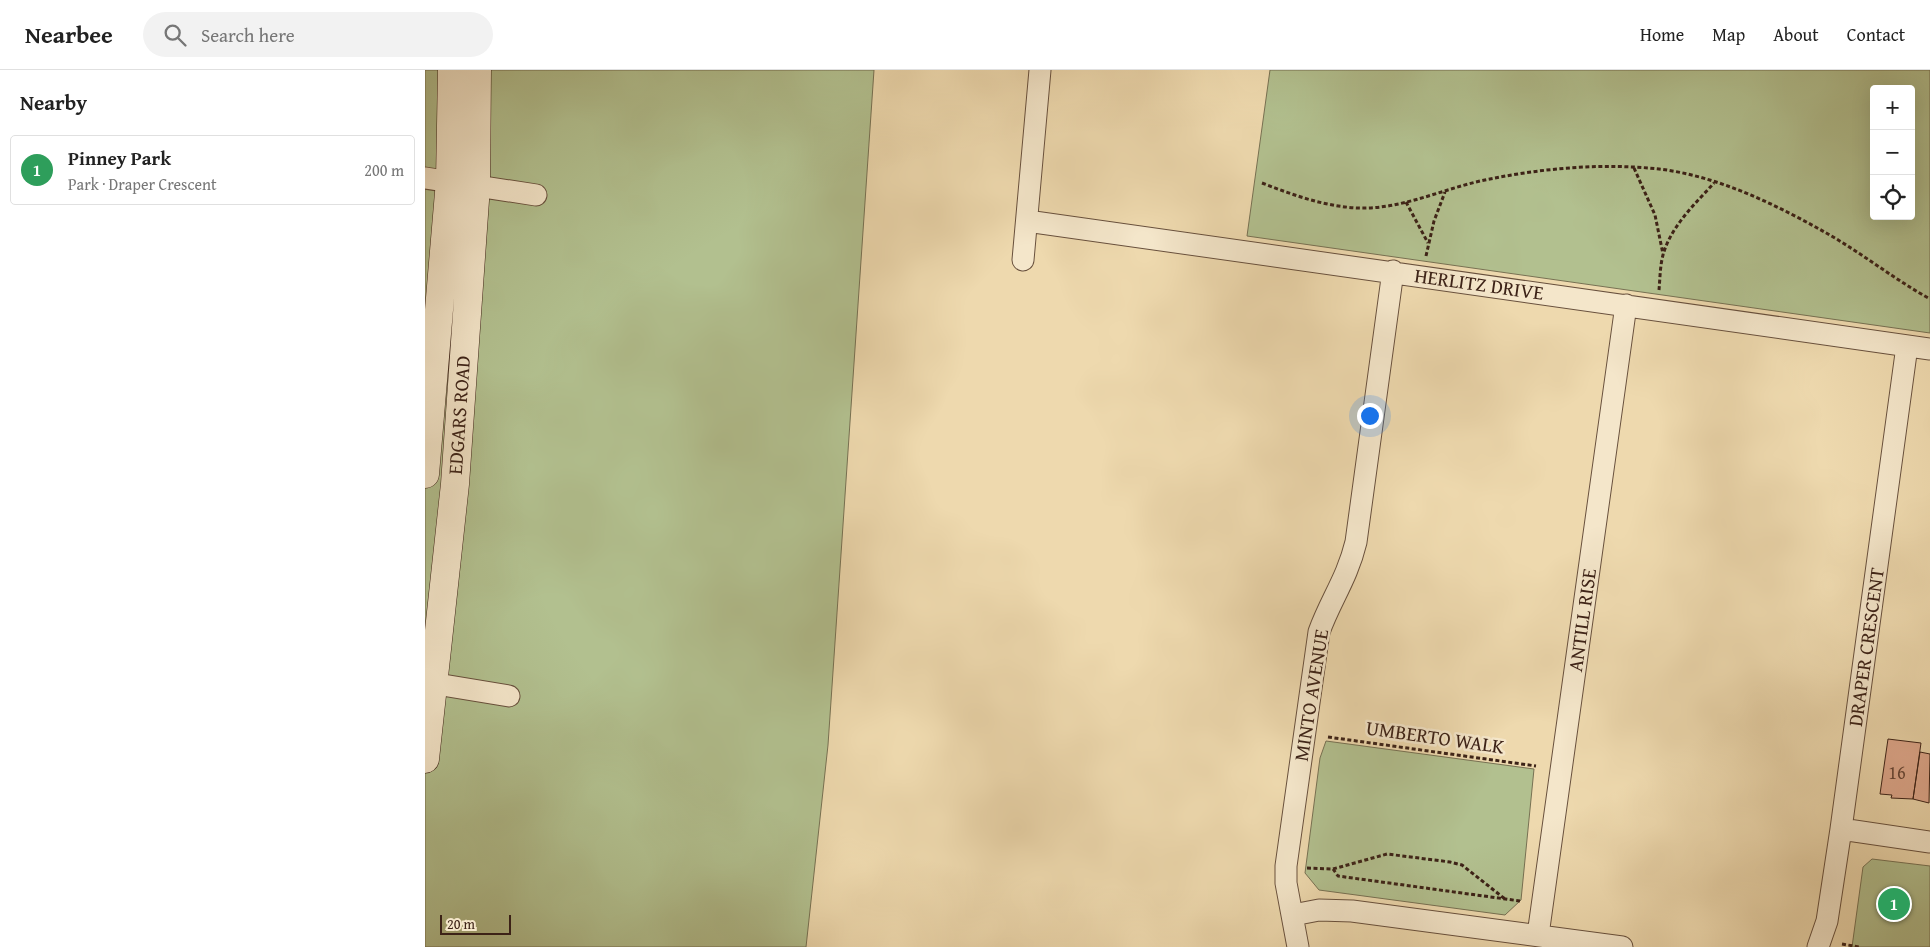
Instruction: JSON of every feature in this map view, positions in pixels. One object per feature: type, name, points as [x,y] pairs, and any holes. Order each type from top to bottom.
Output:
[{"type":"main road","name":"EDGARS ROAD","points":[[425,474],[437,179],[452,70]]},
{"type":"main road","name":"EDGARS ROAD","points":[[425,759],[429,683],[455,484],[476,186],[477,70]]},
{"type":"street","points":[[1023,260],[1040,70]]},
{"type":"street","points":[[437,179],[535,195]]},
{"type":"street","name":"HERLITZ DRIVE","points":[[1027,221],[1393,271],[1930,349]]},
{"type":"street","name":"MINTO AVENUE","points":[[1298,947],[1286,883],[1286,866],[1319,632],[1350,567],[1356,542],[1393,271]]},
{"type":"street","name":"ANTILL RISE","points":[[1538,935],[1626,305]]},
{"type":"street","name":"DRAPER CRESCENT","points":[[1819,947],[1827,921],[1841,829],[1907,346]]},
{"type":"street","points":[[429,683],[509,696]]},
{"type":"street","points":[[1841,829],[1930,842]]},
{"type":"street","points":[[1293,914],[1319,910],[1342,910],[1622,947]]},
{"type":"path","points":[[1634,167],[1655,215],[1663,255]]},
{"type":"path","points":[[1262,183],[1308,200],[1359,208],[1406,202],[1489,179],[1537,172],[1579,168],[1634,167],[1661,170],[1714,183],[1749,195],[1829,234],[1907,286],[1930,298]]},
{"type":"path","points":[[1656,309],[1663,255],[1675,229],[1687,212],[1714,183]]},
{"type":"path","points":[[1424,276],[1428,243],[1445,192]]},
{"type":"path","points":[[1406,202],[1428,243]]},
{"type":"path","name":"UMBERTO WALK","points":[[1329,737],[1537,766]]},
{"type":"path","points":[[1286,866],[1333,869],[1387,854],[1450,862],[1463,865],[1506,900]]},
{"type":"path","points":[[1333,869],[1337,876],[1543,904]]},
{"type":"green space","points":[[425,70],[874,70],[828,745],[806,947],[425,947]]},
{"type":"green space","points":[[1270,70],[1930,70],[1930,333],[1247,236]]},
{"type":"green space","points":[[1326,741],[1534,769],[1521,900],[1505,915],[1319,890],[1305,873],[1320,758]]},
{"type":"green space","points":[[1872,859],[1930,866],[1930,947],[1852,947],[1863,867]]},
{"type":"building","points":[[1888,739],[1921,743],[1913,799],[1891,798],[1892,795],[1880,794]]},
{"type":"building","points":[[1920,752],[1930,754],[1929,803],[1913,799]]},
{"type":"place","name":"Pinney Park","points":[[1894,904]]}]
